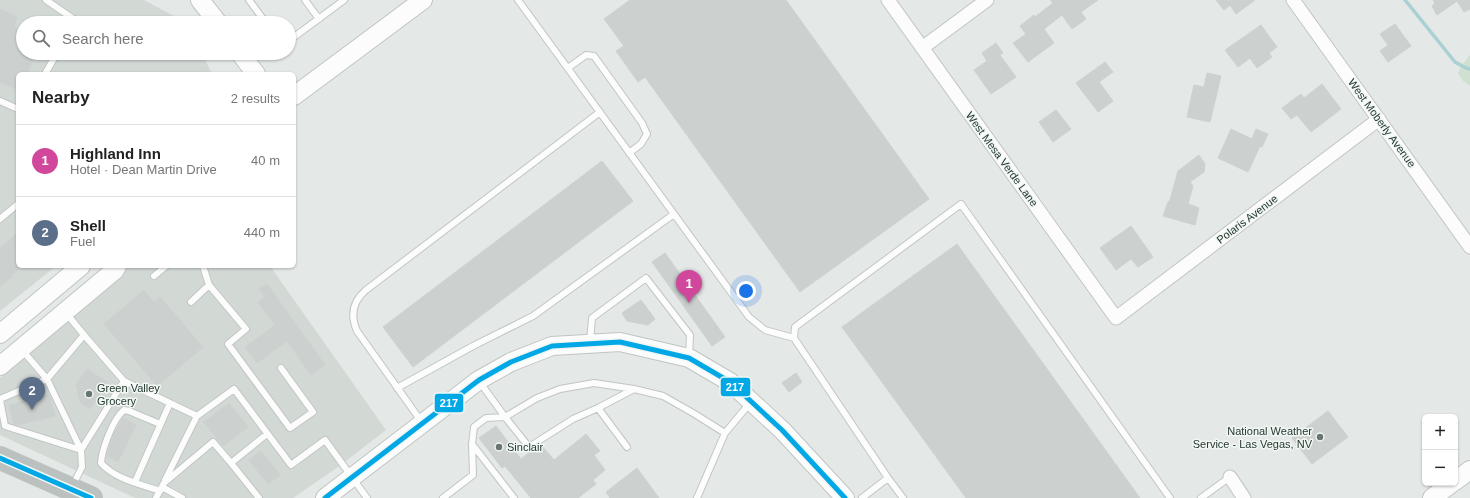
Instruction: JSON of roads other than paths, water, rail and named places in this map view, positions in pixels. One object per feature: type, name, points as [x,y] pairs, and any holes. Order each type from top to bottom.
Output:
[{"type":"highway","points":[[0,458],[81,494]]},
{"type":"main road","points":[[200,0],[213,16]]},
{"type":"main road","points":[[296,95],[423,0]]},
{"type":"main road","points":[[245,60],[254,72]]},
{"type":"main road","points":[[0,334],[79,268]]},
{"type":"main road","points":[[0,366],[116,268]]},
{"type":"main road","points":[[325,498],[479,380],[511,362],[552,346],[620,342],[689,358],[730,382],[782,430],[846,498]]},
{"type":"main road","points":[[1458,479],[1470,470]]},
{"type":"main road","points":[[1432,498],[1448,486]]},
{"type":"street","name":"West Mesa Verde Lane","points":[[888,0],[1116,318]]},
{"type":"street","points":[[922,48],[987,0]]},
{"type":"street","name":"West Moberly Avenue","points":[[1293,0],[1470,247]]},
{"type":"street","name":"Polaris Avenue","points":[[1116,318],[1379,119]]},
{"type":"street","points":[[1230,477],[1244,498]]},
{"type":"lane","points":[[46,0],[69,16]]},
{"type":"lane","points":[[249,0],[261,16]]},
{"type":"lane","points":[[305,0],[319,19]]},
{"type":"lane","points":[[296,36],[344,0]]},
{"type":"lane","points":[[518,0],[749,317],[764,330],[794,338]]},
{"type":"lane","points":[[568,68],[586,55],[594,56],[642,124],[647,134],[641,144],[629,153]]},
{"type":"lane","points":[[46,72],[53,60]]},
{"type":"lane","points":[[0,101],[16,108]]},
{"type":"lane","points":[[423,423],[357,331],[353,317],[356,301],[360,295],[372,285],[600,112]]},
{"type":"lane","points":[[904,498],[888,478],[794,338],[795,327],[961,204],[1170,498]]},
{"type":"lane","points":[[0,219],[16,206]]},
{"type":"lane","points":[[397,388],[473,346],[533,316],[674,214]]},
{"type":"lane","points":[[154,276],[164,268]]},
{"type":"lane","points":[[204,268],[210,285],[246,329],[228,344],[290,428],[313,412],[281,368]]},
{"type":"lane","points":[[590,343],[592,318],[646,278],[690,335],[689,358]]},
{"type":"lane","points":[[191,302],[210,285]]},
{"type":"lane","points":[[65,312],[124,381],[197,416]]},
{"type":"lane","points":[[81,450],[5,426],[0,399],[47,379],[84,335]]},
{"type":"lane","points":[[21,349],[47,379],[81,450],[81,494]]},
{"type":"lane","points":[[479,380],[529,447],[573,419],[634,389]]},
{"type":"lane","points":[[81,450],[124,381]]},
{"type":"lane","points":[[443,498],[473,474],[472,444],[474,427],[486,418],[506,417],[537,398],[560,389],[594,383],[634,389],[663,396],[725,433]]},
{"type":"lane","points":[[156,498],[197,416],[234,389],[291,465],[324,440],[367,498]]},
{"type":"lane","points":[[697,498],[725,433],[751,401]]},
{"type":"lane","points":[[135,482],[170,403]]},
{"type":"lane","points":[[598,408],[627,447]]},
{"type":"lane","points":[[160,424],[124,410],[118,415],[102,453],[101,463],[115,474],[135,482],[162,487],[182,498]]},
{"type":"lane","points":[[231,462],[267,434]]},
{"type":"lane","points":[[162,487],[213,442],[231,462],[259,498]]},
{"type":"lane","points":[[472,444],[514,498]]},
{"type":"lane","points":[[1201,498],[1230,477]]},
{"type":"lane","points":[[862,498],[888,478]]},
{"type":"waterway","points":[[1405,0],[1455,62],[1470,69]]},
{"type":"place","name":"Highland Inn","points":[[689,303]]},
{"type":"place","name":"Green Valley Grocery","points":[[89,394]]},
{"type":"place","name":"Shell","points":[[32,410]]},
{"type":"place","name":"National Weather Service - Las Vegas, NV","points":[[1320,437]]},
{"type":"place","name":"Sinclair","points":[[499,447]]}]
